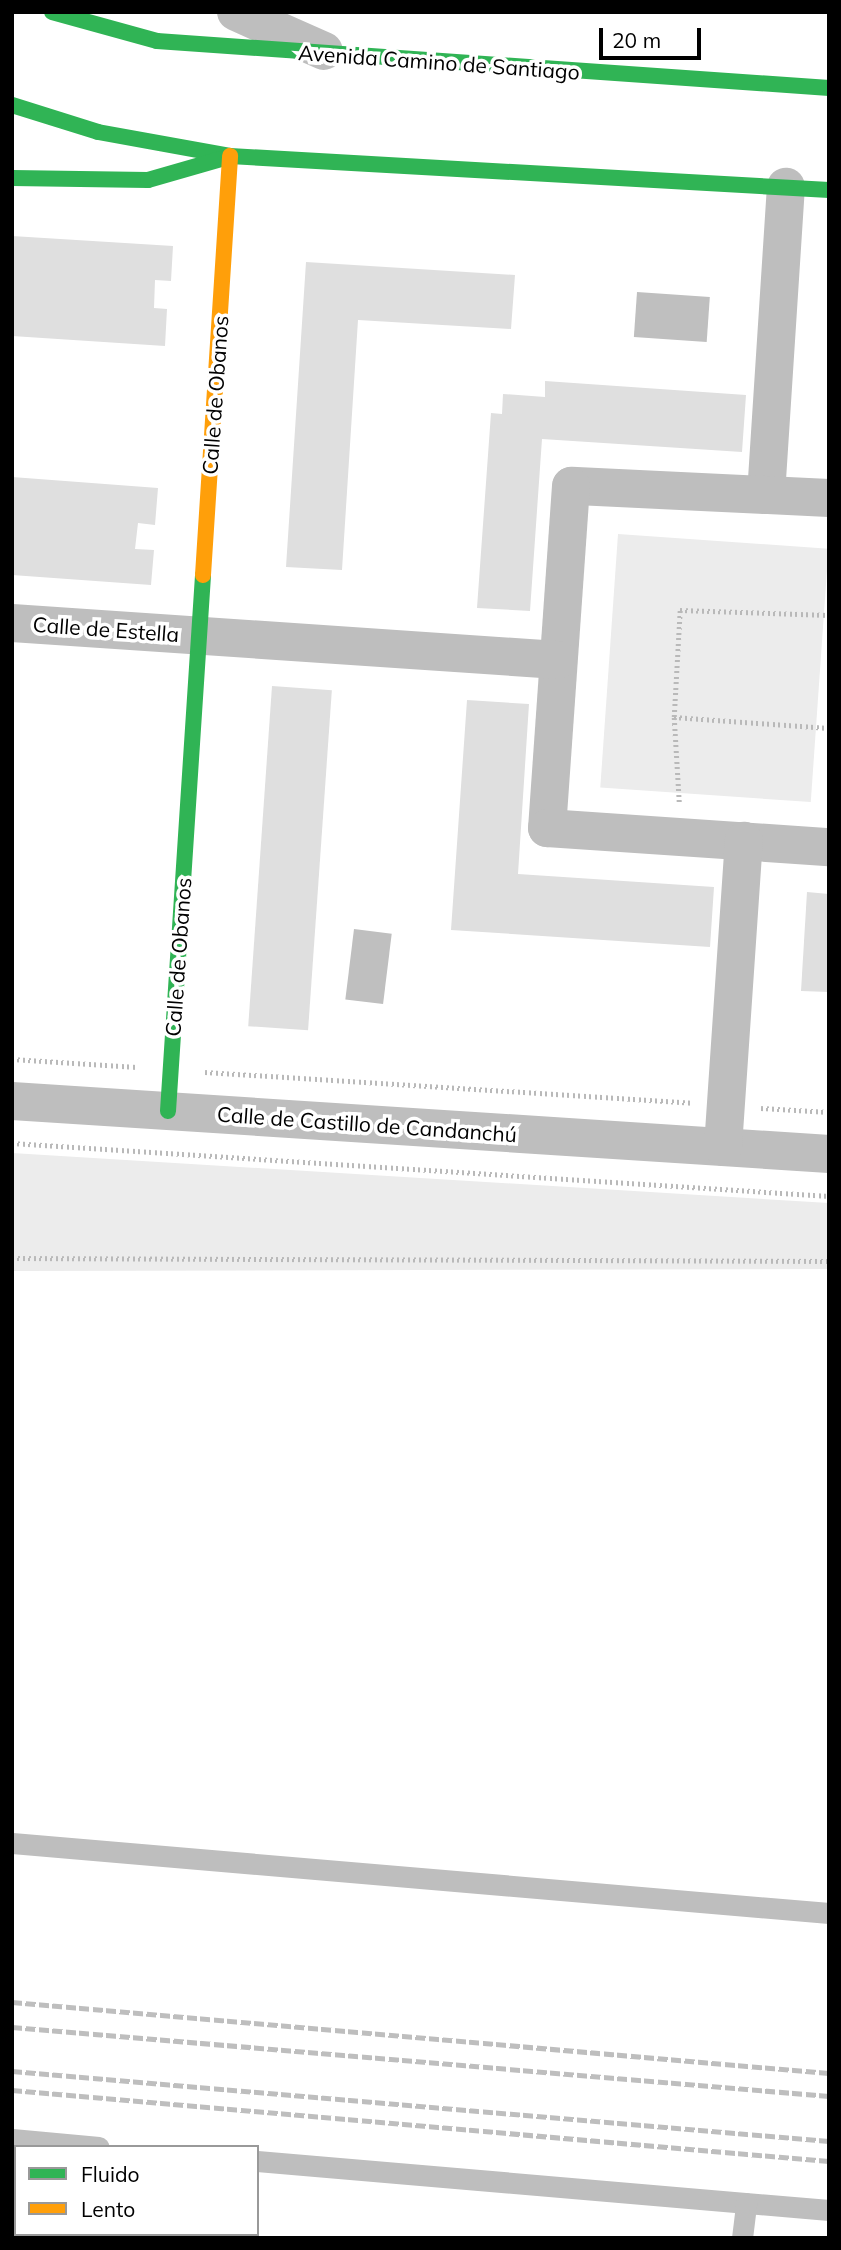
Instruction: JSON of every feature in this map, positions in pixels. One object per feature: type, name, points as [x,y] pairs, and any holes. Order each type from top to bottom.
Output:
[{"type":"street","name":"Avenida Camino de Santiago","points":[[52,12],[157,41],[335,56],[829,88]]},
{"type":"street","points":[[236,12],[335,56]]},
{"type":"street","points":[[12,105],[98,132],[230,156],[829,190]]},
{"type":"street","points":[[12,178],[148,180],[230,156]]},
{"type":"street","name":"Calle de Obanos","points":[[168,1111],[230,156]]},
{"type":"street","points":[[766,495],[786,187]]},
{"type":"street","points":[[829,498],[571,486],[547,828],[829,847]]},
{"type":"street","name":"Calle de Estella","points":[[12,623],[200,635]]},
{"type":"street","points":[[200,635],[558,660]]},
{"type":"street","points":[[723,1147],[744,841]]},
{"type":"street","name":"Calle de Castillo de Candanchú","points":[[12,1101],[829,1154]]},
{"type":"lane","points":[[12,1843],[829,1913]]},
{"type":"lane","points":[[12,2139],[78,2145]]},
{"type":"lane","points":[[259,2161],[829,2210]]},
{"type":"lane","points":[[742,2238],[746,2203]]},
{"type":"path","points":[[680,810],[674,717],[680,610],[829,615]]},
{"type":"path","points":[[674,717],[829,728]]},
{"type":"path","points":[[12,1059],[141,1068]]},
{"type":"path","points":[[222,1073],[694,1103]]},
{"type":"path","points":[[755,1108],[829,1112]]},
{"type":"path","points":[[12,1143],[829,1196]]},
{"type":"path","points":[[12,1258],[829,1261]]},
{"type":"shaded area","points":[[637,292],[710,297],[707,342],[634,337]]},
{"type":"shaded area","points":[[618,534],[828,549],[811,802],[600,787]]},
{"type":"shaded area","points":[[354,929],[392,934],[383,1004],[345,999]]},
{"type":"shaded area","points":[[12,1153],[829,1203],[829,1269],[12,1271]]},
{"type":"building","points":[[12,236],[173,246],[171,281],[155,280],[154,308],[167,309],[165,346],[12,336]]},
{"type":"building","points":[[306,262],[515,275],[511,329],[358,320],[342,570],[286,567]]},
{"type":"building","points":[[545,381],[746,395],[742,452],[542,439],[530,611],[477,608],[491,413],[502,414],[503,394],[545,397]]},
{"type":"building","points":[[12,477],[158,488],[155,525],[138,523],[135,549],[154,550],[151,585],[12,575]]},
{"type":"building","points":[[272,686],[332,690],[308,1030],[248,1026]]},
{"type":"building","points":[[467,700],[529,704],[518,874],[714,887],[710,947],[451,930]]},
{"type":"building","points":[[807,892],[829,894],[829,992],[801,991]]},
{"type":"railway","points":[[12,2002],[829,2073]]},
{"type":"railway","points":[[12,2027],[829,2096]]},
{"type":"railway","points":[[12,2071],[829,2141]]},
{"type":"railway","points":[[12,2090],[829,2161]]},
{"type":"traffic: fast","points":[[52,12],[157,41],[829,88]]},
{"type":"traffic: fast","points":[[12,105],[98,132],[230,156],[829,190]]},
{"type":"traffic: fast","points":[[12,178],[148,180],[221,159]]},
{"type":"traffic: fast","points":[[168,1111],[203,575]]},
{"type":"traffic: slow","points":[[203,575],[230,156]]}]
